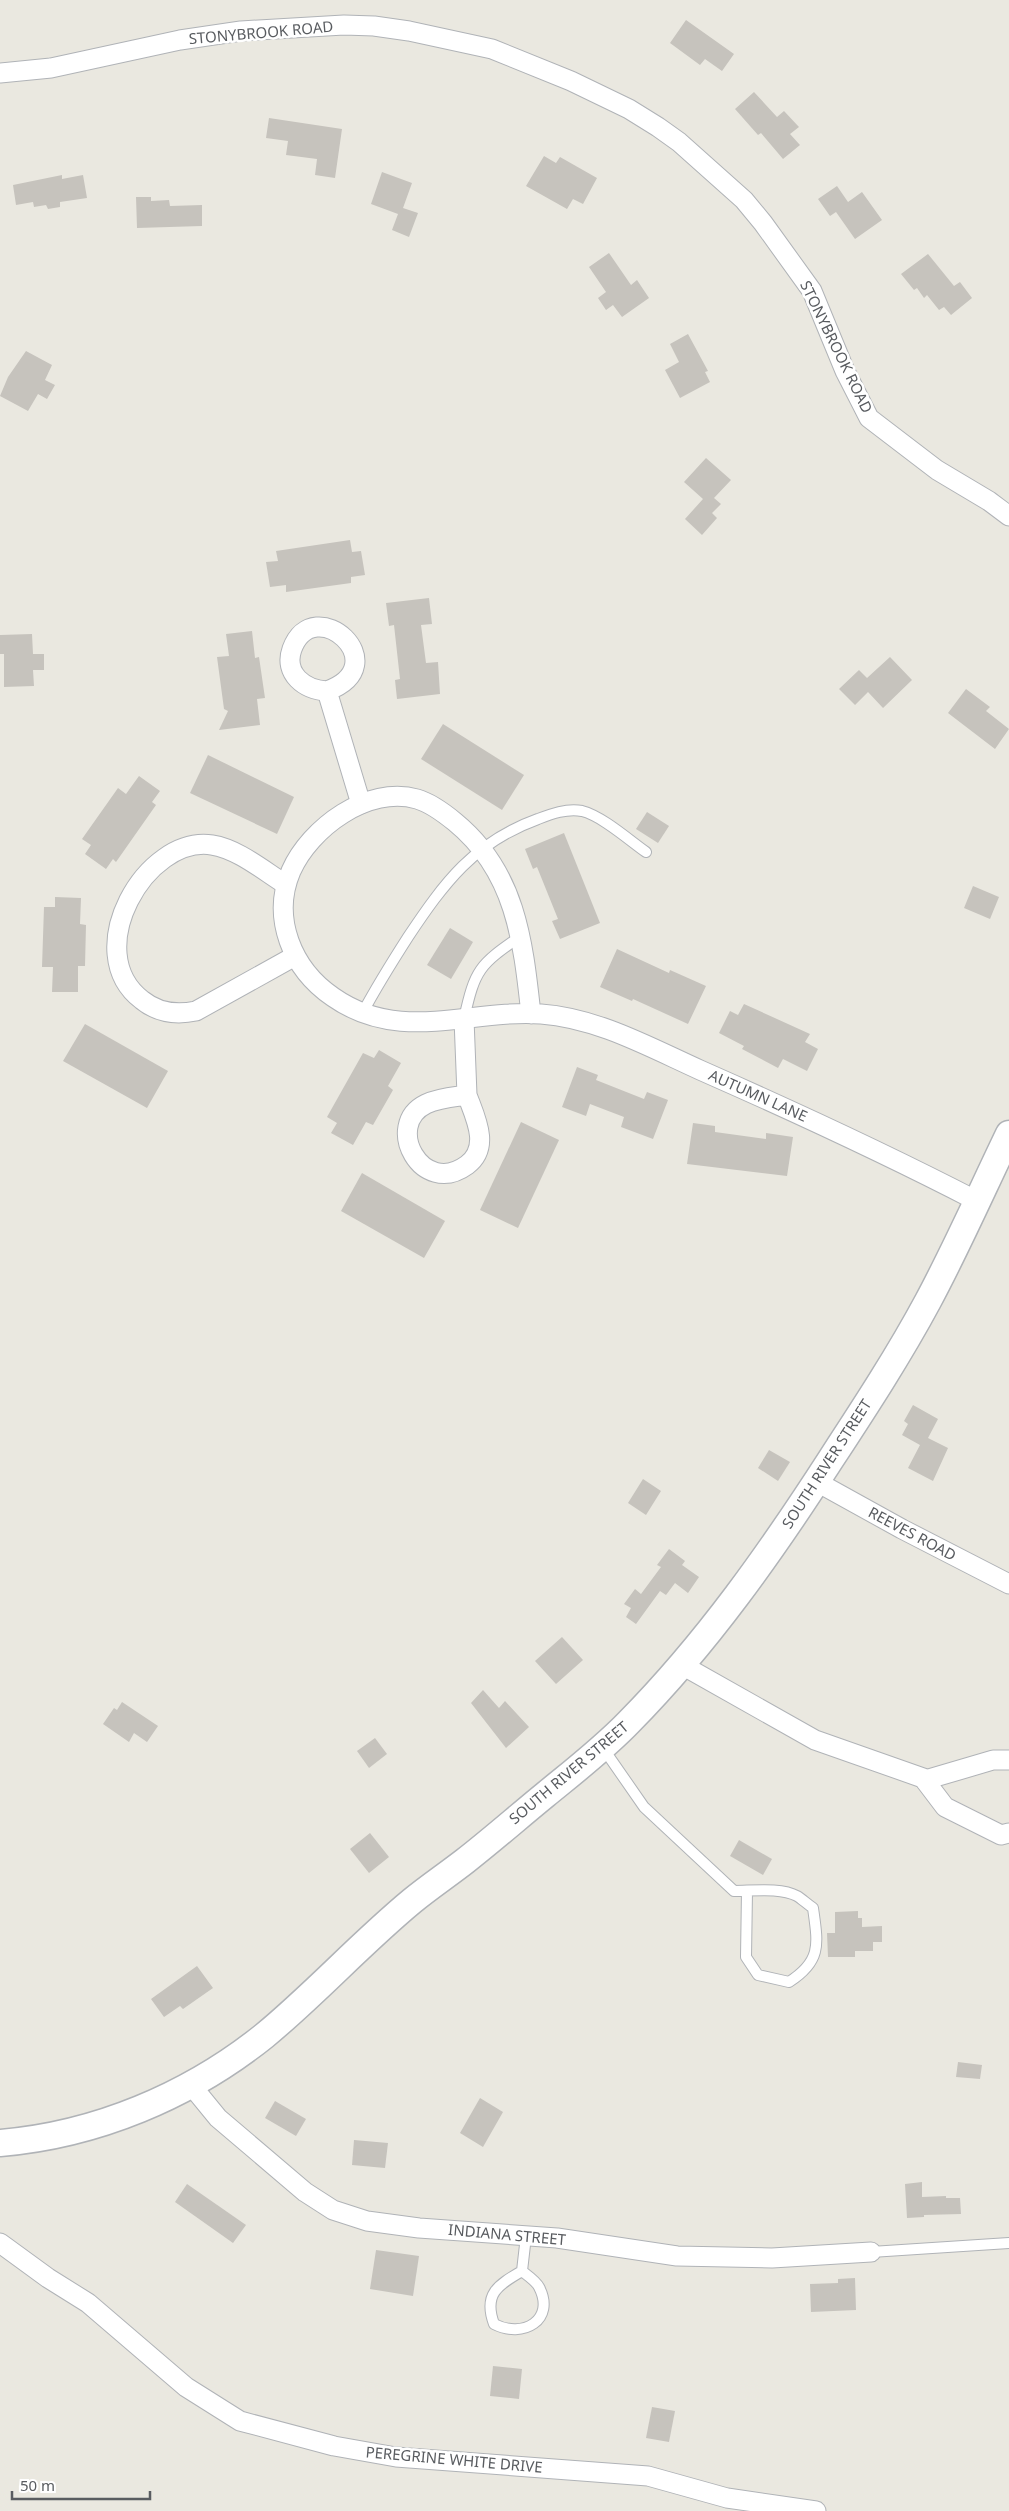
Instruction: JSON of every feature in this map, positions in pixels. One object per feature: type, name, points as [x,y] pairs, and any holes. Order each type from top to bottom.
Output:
[{"type":"street","name":"STONYBROOK ROAD","points":[[0,73],[50,68],[180,40],[241,32],[344,25],[409,31],[483,47],[571,81],[629,109],[672,137],[744,200],[812,291],[847,375],[869,418],[937,470],[989,501],[1009,516]]},
{"type":"street","points":[[327,692],[361,804]]},
{"type":"street","name":"AUTUMN LANE","points":[[531,1014],[521,936],[509,895],[496,871],[481,850],[458,824],[440,810],[419,800],[402,796],[382,797],[361,804],[342,815],[314,837],[302,850],[285,884],[283,917],[287,938],[296,956],[317,985],[334,998],[363,1012],[401,1021],[433,1023],[531,1014],[581,1021],[631,1039],[860,1141],[977,1201]]},
{"type":"street","points":[[285,884],[227,849],[205,845],[182,848],[165,858],[146,875],[129,900],[120,922],[116,961],[130,991],[146,1004],[165,1012],[180,1014],[196,1011],[296,956]]},
{"type":"street","points":[[464,1020],[467,1095],[478,1126],[481,1144],[473,1160],[459,1171],[446,1174],[431,1171],[418,1163],[409,1148],[408,1129],[414,1115],[425,1105],[467,1095]]},
{"type":"street","name":"SOUTH RIVER STREET","points":[[0,2143],[30,2140],[98,2123],[132,2112],[190,2085],[229,2062],[262,2037],[411,1902],[465,1861],[626,1725],[682,1665],[774,1545],[870,1399],[926,1304],[1009,1134]]},
{"type":"street","name":"REEVES ROAD","points":[[816,1482],[1009,1584]]},
{"type":"street","points":[[682,1665],[815,1740],[925,1780],[945,1808],[1001,1835],[1009,1833]]},
{"type":"street","points":[[925,1780],[993,1760],[1009,1760]]},
{"type":"street","name":"INDIANA STREET","points":[[190,2085],[218,2118],[304,2192],[332,2210],[367,2221],[419,2228],[557,2238],[677,2256],[772,2258],[872,2252]]},
{"type":"street","name":"PEREGRINE WHITE DRIVE","points":[[0,2243],[48,2278],[88,2303],[186,2387],[240,2421],[334,2446],[396,2457],[648,2476],[728,2498],[816,2511]]},
{"type":"lane","points":[[363,1012],[378,982],[438,891],[481,850],[501,836],[531,822],[571,810],[583,811],[595,817],[646,852]]},
{"type":"lane","points":[[464,1020],[478,971],[488,960],[521,936]]},
{"type":"lane","points":[[602,1747],[644,1806],[734,1891],[747,1891],[795,1895],[813,1908],[816,1935],[814,1958],[805,1972],[789,1982],[758,1975],[746,1957],[747,1891]]},
{"type":"lane","points":[[522,2271],[526,2236]]},
{"type":"lane","points":[[872,2252],[1009,2242]]},
{"type":"lane","points":[[522,2271],[539,2286],[543,2311],[530,2326],[523,2330],[506,2330],[494,2324],[490,2313],[491,2297],[496,2288],[522,2271]]},
{"type":"building","points":[[686,20],[734,54],[722,71],[705,59],[700,65],[670,43]]},
{"type":"building","points":[[754,92],[777,117],[784,111],[799,127],[790,134],[800,145],[783,159],[761,133],[758,135],[735,109]]},
{"type":"building","points":[[269,118],[342,129],[335,178],[315,175],[317,159],[286,155],[288,141],[266,138]]},
{"type":"building","points":[[544,156],[556,163],[560,157],[597,178],[583,204],[573,199],[567,209],[526,186]]},
{"type":"building","points":[[382,172],[412,183],[403,208],[418,213],[409,237],[392,230],[398,214],[371,204]]},
{"type":"building","points":[[62,175],[62,179],[83,175],[87,198],[60,202],[60,207],[48,209],[46,205],[34,207],[33,202],[16,205],[13,185]]},
{"type":"building","points":[[837,186],[848,202],[862,192],[882,220],[855,239],[836,212],[830,216],[818,199]]},
{"type":"building","points":[[136,197],[151,197],[151,201],[169,200],[170,206],[202,205],[202,226],[137,228]]},
{"type":"building","points":[[609,253],[631,285],[637,280],[649,298],[622,317],[613,305],[606,310],[598,298],[606,292],[589,267]]},
{"type":"building","points":[[928,254],[954,286],[960,282],[972,298],[951,315],[944,307],[939,310],[927,295],[924,298],[917,288],[914,290],[901,274]]},
{"type":"building","points":[[688,334],[708,371],[705,372],[710,382],[680,398],[665,370],[679,362],[670,344]]},
{"type":"building","points":[[26,351],[52,365],[45,380],[55,385],[47,399],[38,394],[28,411],[0,396],[8,377]]},
{"type":"building","points":[[706,458],[731,480],[714,498],[721,504],[712,513],[717,518],[702,535],[685,519],[703,499],[684,482]]},
{"type":"building","points":[[350,540],[352,552],[361,551],[365,575],[351,577],[351,583],[286,592],[286,585],[270,587],[266,562],[278,561],[276,551]]},
{"type":"building","points":[[429,598],[432,624],[421,625],[426,663],[438,662],[440,694],[397,699],[395,680],[400,679],[394,625],[389,626],[386,603]]},
{"type":"building","points":[[252,631],[255,658],[259,657],[265,698],[257,699],[260,725],[219,730],[228,711],[224,709],[217,657],[229,656],[226,634]]},
{"type":"building","points":[[32,634],[33,654],[44,654],[44,670],[33,670],[34,686],[4,687],[4,654],[0,654],[0,635]]},
{"type":"building","points":[[890,657],[912,680],[883,708],[868,692],[855,705],[839,689],[859,670],[867,678]]},
{"type":"building","points":[[966,689],[990,707],[986,711],[1009,729],[995,749],[948,713]]},
{"type":"building","points":[[443,724],[524,775],[502,810],[421,759]]},
{"type":"building","points":[[208,755],[294,797],[277,834],[190,793]]},
{"type":"building","points":[[139,776],[160,791],[152,802],[156,805],[116,862],[113,859],[106,869],[85,854],[91,845],[82,839],[118,788],[126,794]]},
{"type":"building","points":[[647,812],[669,826],[658,843],[636,829]]},
{"type":"building","points":[[564,833],[600,923],[560,939],[552,921],[558,919],[537,867],[533,869],[525,849]]},
{"type":"building","points":[[973,886],[999,897],[990,919],[964,908]]},
{"type":"building","points":[[55,897],[81,898],[80,924],[86,925],[85,966],[78,966],[78,992],[52,992],[53,967],[42,967],[44,907],[55,907]]},
{"type":"building","points":[[450,928],[473,942],[451,979],[427,965]]},
{"type":"building","points":[[617,949],[669,973],[670,970],[706,986],[688,1024],[633,999],[632,1001],[600,987]]},
{"type":"building","points":[[744,1004],[810,1034],[805,1042],[818,1049],[807,1071],[783,1059],[778,1068],[742,1049],[744,1046],[719,1033],[730,1011],[738,1015]]},
{"type":"building","points":[[85,1024],[168,1071],[147,1108],[63,1061]]},
{"type":"building","points":[[379,1050],[401,1063],[388,1086],[393,1090],[373,1125],[366,1122],[353,1145],[331,1133],[337,1123],[327,1117],[363,1053],[374,1058]]},
{"type":"building","points":[[577,1067],[598,1075],[596,1080],[644,1099],[647,1092],[668,1100],[653,1139],[621,1127],[624,1117],[590,1104],[586,1116],[562,1107]]},
{"type":"building","points":[[521,1122],[559,1140],[518,1228],[480,1210]]},
{"type":"building","points":[[693,1123],[715,1126],[715,1132],[766,1139],[766,1133],[793,1137],[787,1176],[687,1164]]},
{"type":"building","points":[[362,1173],[445,1221],[424,1258],[341,1211]]},
{"type":"building","points":[[913,1405],[938,1419],[928,1438],[948,1448],[933,1481],[908,1468],[920,1445],[902,1435],[908,1424],[904,1421]]},
{"type":"building","points":[[769,1450],[790,1462],[778,1481],[758,1468]]},
{"type":"building","points":[[643,1479],[661,1491],[646,1515],[628,1503]]},
{"type":"building","points":[[669,1549],[685,1561],[682,1565],[699,1577],[688,1593],[675,1583],[666,1595],[660,1591],[636,1624],[626,1617],[631,1608],[624,1604],[635,1589],[641,1594],[661,1567],[657,1565]]},
{"type":"building","points":[[562,1637],[583,1660],[556,1684],[535,1661]]},
{"type":"building","points":[[483,1690],[499,1708],[505,1701],[529,1727],[506,1748],[471,1703]]},
{"type":"building","points":[[122,1702],[158,1726],[147,1742],[134,1733],[129,1742],[103,1724],[114,1708],[117,1710]]},
{"type":"building","points":[[375,1738],[387,1754],[369,1768],[357,1751]]},
{"type":"building","points":[[370,1833],[389,1857],[369,1873],[350,1849]]},
{"type":"building","points":[[739,1840],[772,1859],[763,1875],[730,1856]]},
{"type":"building","points":[[858,1911],[858,1918],[862,1918],[862,1927],[882,1926],[882,1942],[873,1942],[873,1951],[855,1951],[855,1957],[828,1957],[827,1933],[835,1933],[835,1912]]},
{"type":"building","points":[[197,1966],[213,1988],[183,2009],[180,2006],[164,2017],[151,1999]]},
{"type":"building","points":[[958,2062],[982,2065],[980,2079],[956,2077]]},
{"type":"building","points":[[480,2098],[503,2112],[483,2147],[460,2133]]},
{"type":"building","points":[[275,2101],[306,2119],[296,2136],[265,2118]]},
{"type":"building","points":[[354,2140],[388,2143],[385,2168],[352,2165]]},
{"type":"building","points":[[922,2182],[922,2197],[946,2196],[946,2198],[960,2198],[961,2214],[924,2215],[924,2217],[907,2218],[905,2184]]},
{"type":"building","points":[[187,2184],[246,2225],[233,2243],[175,2202]]},
{"type":"building","points":[[376,2250],[419,2256],[413,2296],[370,2289]]},
{"type":"building","points":[[855,2278],[856,2310],[811,2312],[810,2284],[838,2283],[838,2279]]},
{"type":"building","points":[[493,2366],[522,2369],[519,2399],[490,2396]]},
{"type":"building","points":[[652,2407],[675,2411],[669,2442],[646,2438]]}]
